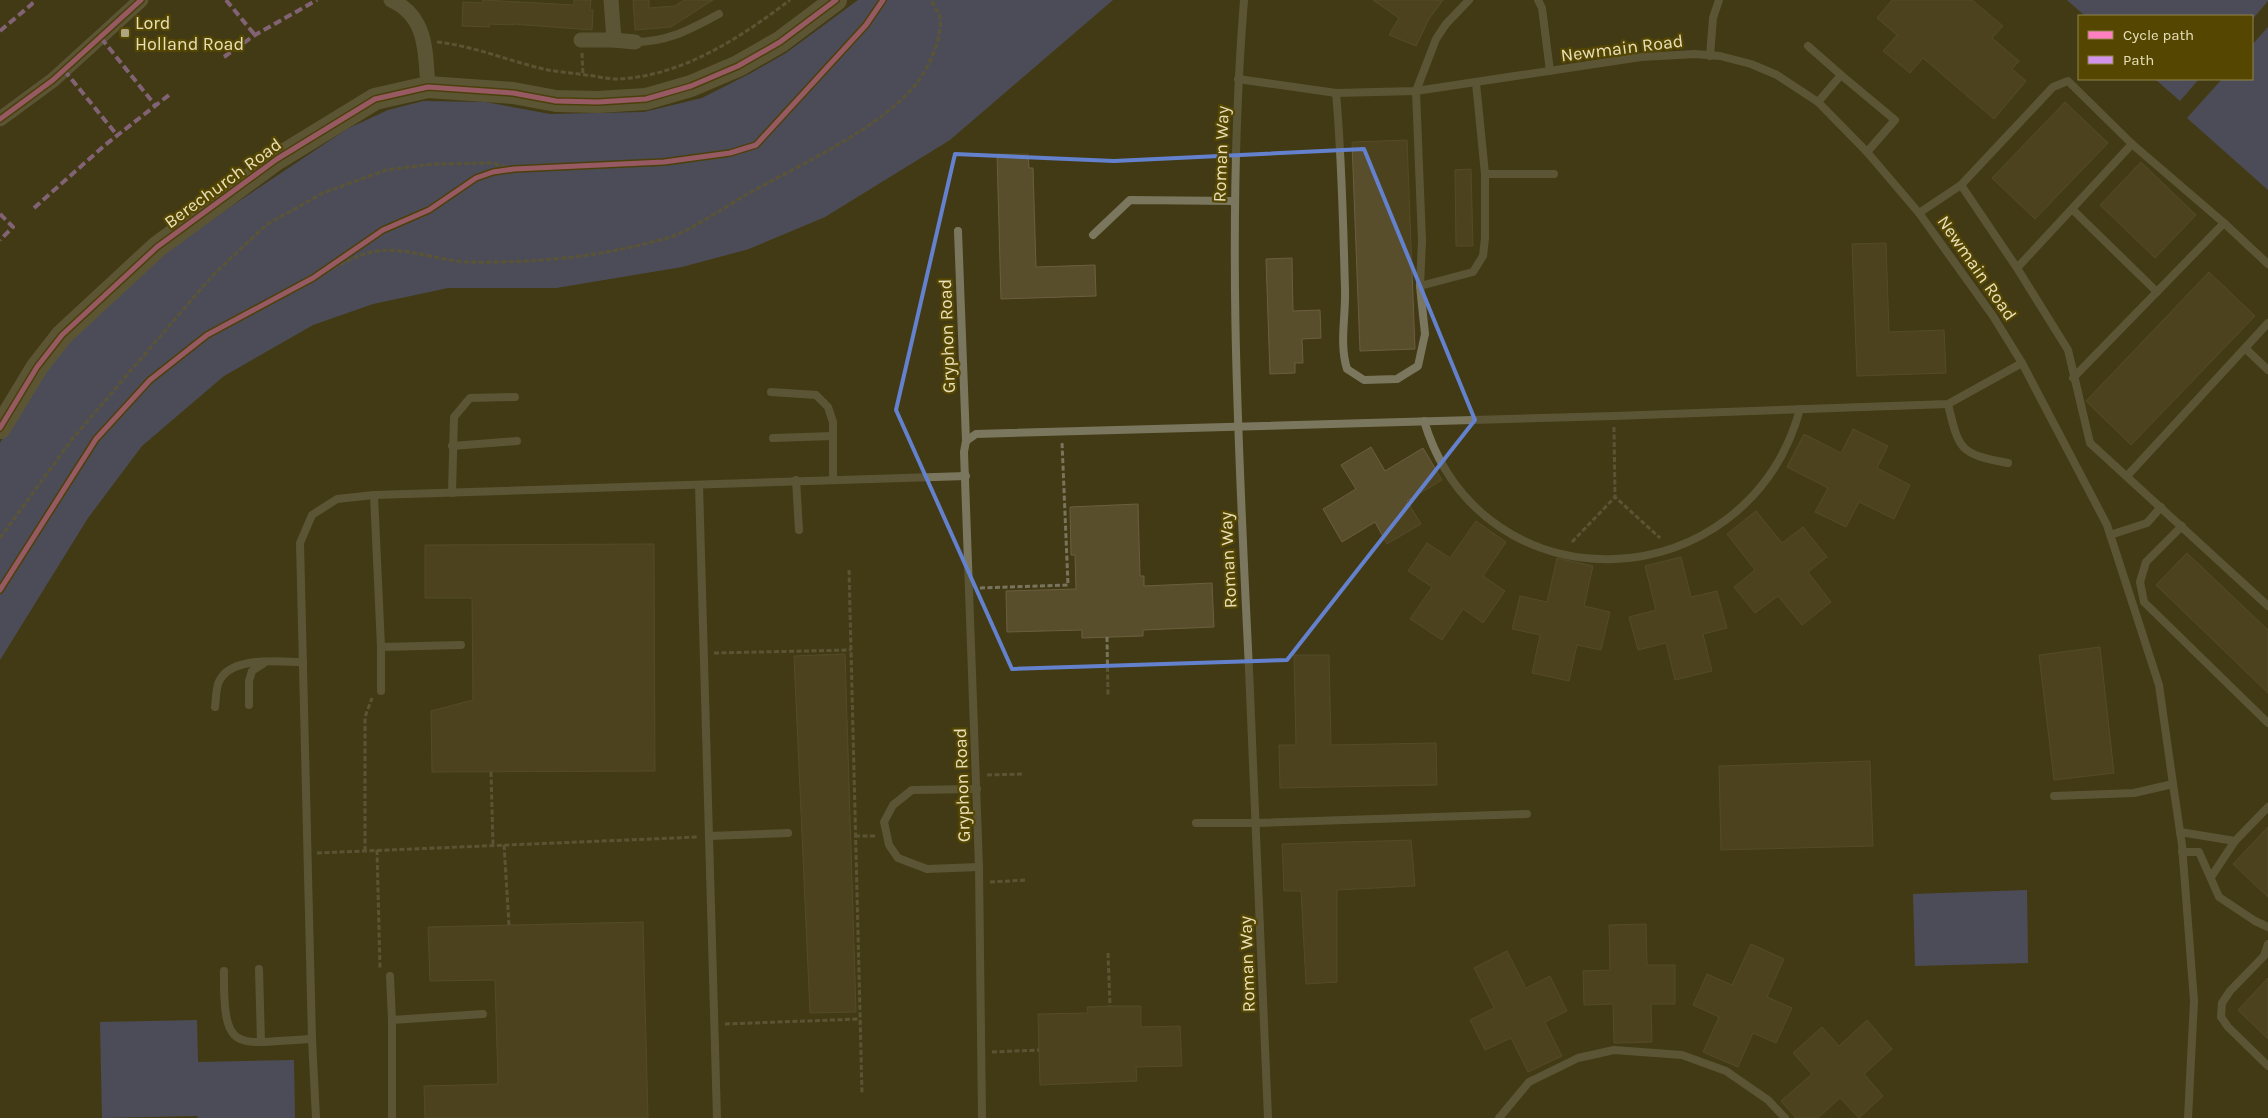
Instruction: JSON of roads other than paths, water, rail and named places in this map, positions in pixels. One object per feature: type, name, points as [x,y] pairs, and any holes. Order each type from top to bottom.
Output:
[{"type":"street","points":[[391,0],[404,6],[417,22],[424,41],[428,87]]},
{"type":"street","points":[[611,0],[614,40]]},
{"type":"street","name":"Berechurch Road","points":[[0,428],[37,367],[62,335],[157,247],[236,188],[338,120],[375,100],[428,87],[513,93],[556,101],[598,102],[646,99],[691,86],[738,66],[780,42],[836,0]]},
{"type":"street","points":[[0,119],[53,80],[135,2]]},
{"type":"street","points":[[581,40],[636,42]]},
{"type":"lane","name":"Roman Way","points":[[1244,0],[1238,79],[1234,201],[1237,427],[1257,823],[1268,1118]]},
{"type":"lane","points":[[1336,93],[1342,191],[1345,292],[1342,354],[1347,369],[1364,380],[1397,379],[1418,366],[1425,334],[1420,286],[1422,241],[1416,91],[1436,39],[1446,24],[1469,0]]},
{"type":"lane","points":[[1538,0],[1542,8],[1550,71]]},
{"type":"lane","points":[[1710,56],[1713,18],[1719,0]]},
{"type":"lane","points":[[636,42],[652,42],[675,37],[719,14]]},
{"type":"lane","points":[[1808,46],[1895,120],[1867,152]]},
{"type":"lane","name":"Newmain Road","points":[[1238,79],[1336,93],[1416,91],[1641,57],[1670,55],[1710,56],[1751,64],[1777,75],[1818,102],[1867,152],[1919,213],[1978,293],[2022,363],[2110,535],[2159,685],[2180,832],[2194,1001],[2188,1118]]},
{"type":"lane","points":[[1818,102],[1841,75]]},
{"type":"lane","points":[[1919,213],[1961,185],[2053,87],[2068,81],[2132,144],[2224,223],[2268,264]]},
{"type":"lane","points":[[1420,286],[1473,272],[1483,256],[1485,238],[1485,174],[1476,83]]},
{"type":"lane","points":[[2017,268],[2132,144]]},
{"type":"lane","points":[[1485,174],[1554,174]]},
{"type":"lane","points":[[1961,185],[2017,268],[2068,350],[2073,378],[2090,444],[2268,606]]},
{"type":"lane","points":[[1093,236],[1130,200],[1234,201]]},
{"type":"lane","points":[[2072,209],[2156,292]]},
{"type":"lane","points":[[2073,378],[2224,223]]},
{"type":"lane","name":"Gryphon Road","points":[[958,231],[966,441],[964,452],[980,867],[982,1118]]},
{"type":"lane","points":[[2127,476],[2268,323]]},
{"type":"lane","points":[[2245,348],[2268,370]]},
{"type":"lane","points":[[966,441],[976,434],[1424,422],[1948,404],[2022,363]]},
{"type":"lane","points":[[771,392],[816,395],[828,407],[833,422],[834,479]]},
{"type":"lane","points":[[452,493],[454,417],[470,398],[516,397]]},
{"type":"lane","points":[[1948,404],[1959,443],[1966,451],[1978,457],[2008,463]]},
{"type":"lane","points":[[1424,422],[1432,446],[1458,488],[1490,522],[1527,542],[1569,556],[1612,560],[1642,557],[1689,543],[1732,518],[1763,485],[1794,431],[1800,409]]},
{"type":"lane","points":[[772,438],[833,436]]},
{"type":"lane","points":[[452,446],[517,441]]},
{"type":"lane","points":[[316,1118],[312,1039],[300,543],[312,515],[337,498],[699,486],[796,480],[966,476]]},
{"type":"lane","points":[[796,480],[799,530]]},
{"type":"lane","points":[[699,486],[717,1118]]},
{"type":"lane","points":[[374,496],[381,647],[381,691]]},
{"type":"lane","points":[[2110,535],[2146,523],[2161,507]]},
{"type":"lane","points":[[2182,526],[2146,562],[2140,582],[2144,602],[2268,723]]},
{"type":"lane","points":[[381,647],[461,645]]},
{"type":"lane","points":[[215,706],[219,682],[233,667],[242,664],[303,662]]},
{"type":"lane","points":[[249,705],[249,681],[252,671],[265,663]]},
{"type":"lane","points":[[2054,796],[2134,793],[2173,784]]},
{"type":"lane","points":[[977,789],[912,790],[893,805],[884,822],[889,845],[898,858],[927,869],[980,867]]},
{"type":"lane","points":[[2211,878],[2235,841],[2268,807]]},
{"type":"lane","points":[[1196,823],[1257,823],[1527,814]]},
{"type":"lane","points":[[2180,832],[2235,841]]},
{"type":"lane","points":[[709,836],[788,833]]},
{"type":"lane","points":[[2182,852],[2199,852],[2219,897],[2255,921],[2268,927]]},
{"type":"lane","points":[[2268,944],[2264,956],[2230,991],[2222,1003],[2221,1016],[2228,1027],[2268,1066]]},
{"type":"lane","points":[[259,969],[261,1042]]},
{"type":"lane","points":[[224,970],[226,1021],[236,1039],[247,1043],[312,1039]]},
{"type":"lane","points":[[390,976],[392,1118]]},
{"type":"lane","points":[[392,1020],[483,1014]]},
{"type":"lane","points":[[1499,1118],[1529,1082],[1578,1058],[1614,1050],[1682,1054],[1726,1071],[1768,1100],[1785,1118]]},
{"type":"place","name":"Lord Holland Road","points":[[125,33]]}]
